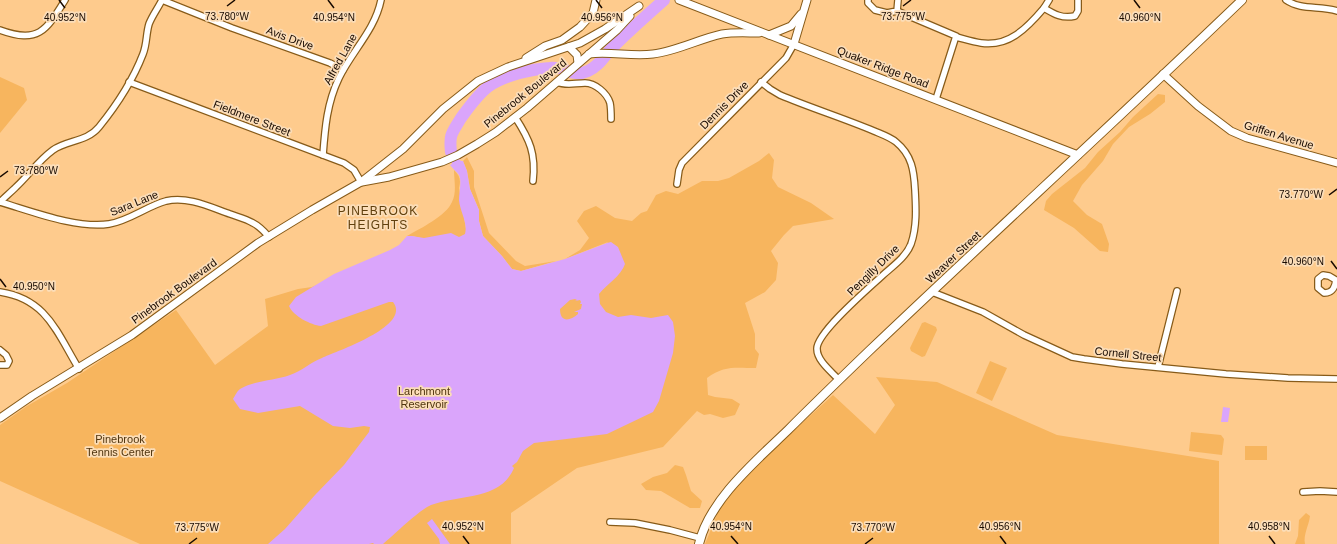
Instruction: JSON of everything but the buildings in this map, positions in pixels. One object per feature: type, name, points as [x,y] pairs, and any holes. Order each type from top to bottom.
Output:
[{"type":"main road","name":"Weaver Street","points":[[700,541],[713,510],[731,487],[839,380],[1242,0]]},
{"type":"street","points":[[0,30],[15,35],[24,36],[37,34],[51,23],[65,0]]},
{"type":"street","points":[[0,202],[53,150],[62,145],[82,139],[97,129],[116,104],[129,82],[143,54],[149,25],[162,0]]},
{"type":"street","name":"Avis Drive","points":[[162,0],[343,70]]},
{"type":"street","name":"Alfred Lane","points":[[323,156],[325,125],[328,109],[339,77],[373,24],[379,11],[381,0]]},
{"type":"street","points":[[516,64],[546,46],[562,40],[574,32],[591,17],[596,0]]},
{"type":"street","name":"Pinebrook Boulevard","points":[[361,182],[389,177],[450,159],[487,138],[515,118],[617,30],[645,0]]},
{"type":"street","name":"Quaker Ridge Road","points":[[680,0],[1078,155]]},
{"type":"street","points":[[794,44],[808,0]]},
{"type":"street","points":[[868,0],[874,10],[882,12],[897,11],[906,16],[935,26],[956,37],[981,43],[1002,42],[1009,39],[1029,26],[1049,0]]},
{"type":"street","points":[[897,11],[898,0]]},
{"type":"street","points":[[1044,8],[1058,16],[1075,16],[1078,10],[1078,0]]},
{"type":"street","points":[[1286,0],[1304,8],[1332,9],[1337,11]]},
{"type":"street","name":"Pinebrook Boulevard","points":[[0,418],[32,396],[144,327],[269,237],[361,182],[403,149],[443,108],[470,86],[492,74],[516,64],[569,47],[596,35],[639,6]]},
{"type":"street","points":[[588,54],[601,52],[626,55],[644,55],[665,52],[723,34],[766,34],[791,26],[803,13]]},
{"type":"street","points":[[936,99],[956,37]]},
{"type":"street","name":"Dennis Drive","points":[[678,184],[678,170],[682,163],[786,58],[794,44]]},
{"type":"street","points":[[569,47],[577,55],[578,63]]},
{"type":"street","name":"Griffen Avenue","points":[[1163,74],[1202,110],[1231,131],[1247,138],[1337,163]]},
{"type":"street","name":"Fieldmere Street","points":[[129,82],[351,167],[361,182]]},
{"type":"street","points":[[557,82],[566,85],[588,83],[598,87],[610,102],[612,119]]},
{"type":"street","name":"Pengilly Drive","points":[[761,82],[770,90],[780,95],[863,126],[895,141],[907,154],[914,172],[916,212],[914,235],[908,250],[829,327],[818,344],[817,349],[819,358],[839,380]]},
{"type":"street","points":[[515,118],[527,136],[533,151],[533,181]]},
{"type":"street","name":"Sara Lane","points":[[0,202],[55,218],[88,224],[110,224],[166,201],[186,200],[199,203],[250,222],[260,228],[269,237]]},
{"type":"street","points":[[1158,367],[1177,291]]},
{"type":"street","points":[[0,292],[23,298],[43,312],[54,326],[79,368]]},
{"type":"street","name":"Cornell Street","points":[[932,292],[983,312],[1024,335],[1072,356],[1122,364],[1288,378],[1337,379]]},
{"type":"street","points":[[0,350],[6,355],[9,361],[7,365],[0,365]]},
{"type":"street","points":[[1303,492],[1337,492]]},
{"type":"street","points":[[610,522],[635,523],[700,541]]},
{"type":"green space","points":[[0,77],[24,88],[27,100],[0,133]]},
{"type":"green space","points":[[1158,94],[1165,95],[1165,102],[1150,114],[1129,127],[1113,144],[1103,161],[1082,185],[1073,201],[1087,215],[1102,224],[1109,244],[1108,252],[1100,251],[1074,228],[1044,210],[1046,201],[1052,194],[1085,168],[1098,152]]},
{"type":"green space","name":"Larchmont Reservoir","points":[[769,153],[774,160],[772,178],[778,187],[811,203],[834,219],[793,226],[771,251],[778,263],[776,280],[765,292],[745,303],[755,334],[755,349],[759,354],[756,368],[725,369],[707,378],[708,395],[732,399],[740,404],[735,415],[723,418],[710,414],[704,415],[697,411],[663,447],[577,468],[511,513],[511,544],[140,544],[0,481],[0,425],[27,406],[67,383],[176,310],[215,365],[268,326],[265,299],[298,289],[312,287],[425,239],[407,236],[439,217],[449,207],[454,198],[454,170],[460,178],[459,188],[466,229],[506,274],[566,281],[608,242],[565,259],[580,250],[589,238],[577,221],[584,211],[596,206],[615,218],[632,221],[641,213],[647,211],[656,195],[666,191],[678,194],[702,181],[718,181],[729,178],[759,161]]},
{"type":"green space","points":[[467,157],[474,171],[474,187],[489,233],[516,261],[525,266],[556,261],[521,271],[512,269],[483,236],[479,221],[479,210],[470,189],[467,171],[463,161]]},
{"type":"green space","points":[[925,322],[936,327],[937,330],[925,356],[922,357],[911,351],[910,348],[922,323]]},
{"type":"green space","points":[[990,361],[1007,368],[992,401],[976,393]]},
{"type":"green space","points":[[876,377],[937,382],[1057,435],[1219,461],[1219,544],[705,544],[722,502],[771,451],[833,395],[875,434],[895,405]]},
{"type":"green space","points":[[1191,432],[1221,435],[1224,439],[1222,455],[1189,451]]},
{"type":"green space","points":[[1245,446],[1267,446],[1267,460],[1245,460]]},
{"type":"green space","points":[[675,465],[683,467],[691,491],[702,501],[700,508],[690,508],[661,491],[646,490],[641,484],[653,477],[667,473]]},
{"type":"green space","points":[[1306,513],[1310,516],[1305,537],[1305,544],[1295,544],[1298,536],[1299,520]]},
{"type":"shaded area","points":[[451,152],[463,161],[467,171],[470,189],[479,210],[479,221],[483,236],[512,269],[521,271],[565,259],[611,242],[618,247],[625,264],[617,276],[599,294],[600,304],[606,312],[618,317],[631,315],[651,318],[668,315],[673,322],[675,336],[673,353],[659,401],[653,412],[607,434],[534,443],[523,451],[517,462],[512,466],[514,468],[508,479],[499,486],[478,495],[431,505],[414,517],[383,544],[268,544],[285,529],[344,465],[369,432],[370,427],[364,426],[350,428],[333,426],[300,406],[258,413],[240,409],[233,399],[239,390],[246,386],[284,377],[294,373],[318,360],[356,344],[383,328],[392,320],[396,311],[393,302],[389,302],[321,326],[312,324],[303,319],[294,313],[289,306],[296,297],[334,274],[390,250],[399,245],[407,236],[424,238],[451,233],[459,237],[465,234],[465,221],[459,200],[460,178],[450,165],[452,164]],"holes":[[[570,300],[577,300],[575,301],[580,300],[580,304],[582,304],[581,309],[574,312],[578,312],[578,314],[572,318],[564,319],[560,314],[560,309]]]},
{"type":"shaded area","points":[[1223,407],[1230,408],[1228,422],[1221,422]]},
{"type":"shaded area","points":[[432,519],[450,544],[440,544],[439,539],[427,523]]},
{"type":"waterway","points":[[451,152],[450,141],[455,127],[474,101],[489,86],[495,82],[519,73],[535,70],[555,68],[573,73],[588,71],[596,66],[620,40],[664,0]]},
{"type":"district","name":"PINEBROOK HEIGHTS","points":[[378,218]]},
{"type":"park label","name":"Pinebrook Tennis Center","points":[[120,445]]}]
